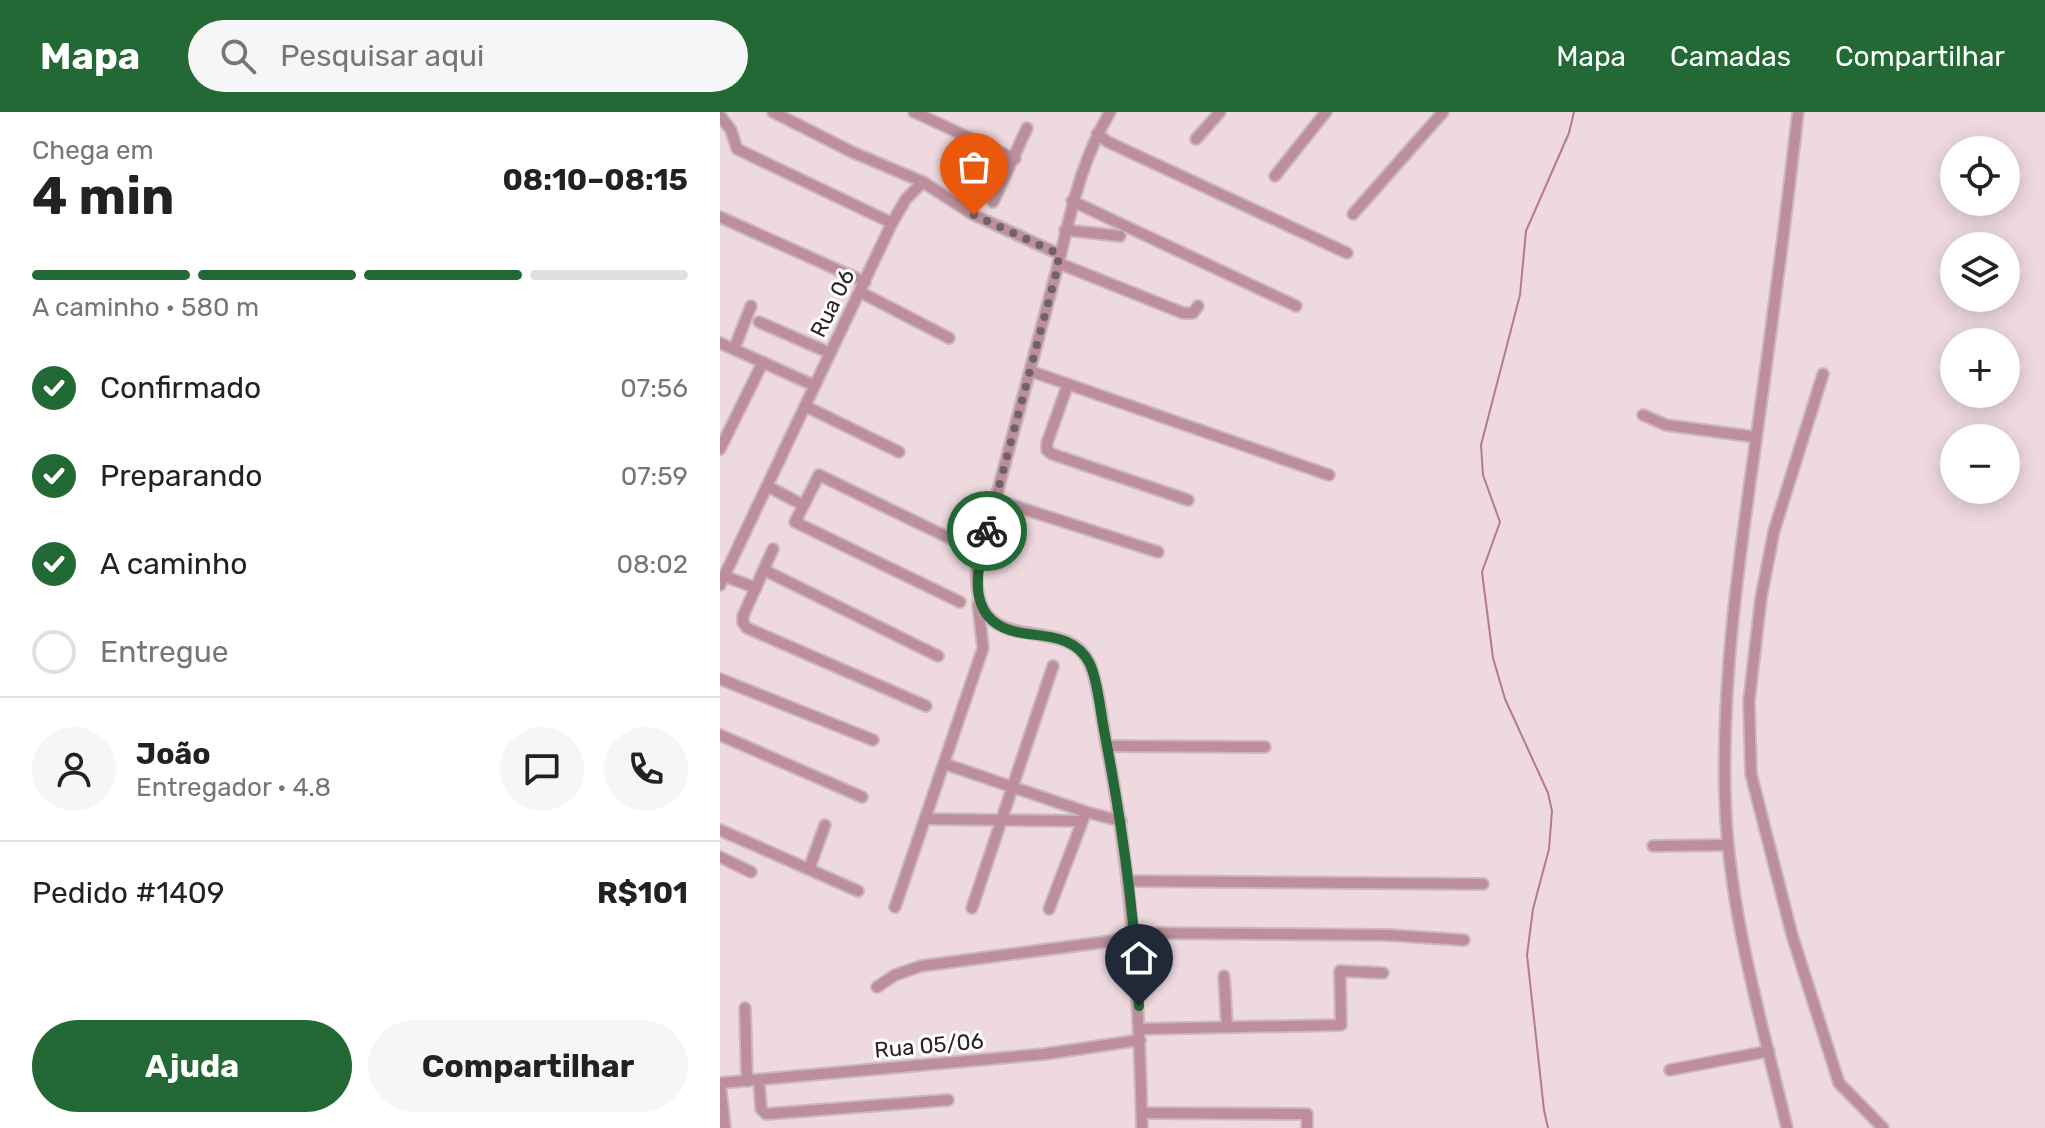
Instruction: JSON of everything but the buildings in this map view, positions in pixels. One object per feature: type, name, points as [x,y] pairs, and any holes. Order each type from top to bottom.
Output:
[{"type":"street","points":[[773,112],[852,152],[923,182],[974,215],[1058,259],[1183,313],[1193,313],[1198,306]]},
{"type":"street","points":[[914,112],[1015,159]]},
{"type":"street","points":[[895,907],[983,648],[977,608],[977,567],[1072,201],[1087,153],[1110,112]]},
{"type":"street","points":[[1196,139],[1220,112]]},
{"type":"street","points":[[1275,176],[1326,112]]},
{"type":"street","points":[[1353,214],[1443,112]]},
{"type":"street","points":[[1787,1128],[1744,946],[1728,845],[1725,725],[1731,620],[1798,112]]},
{"type":"street","points":[[721,117],[731,130],[737,149],[892,223]]},
{"type":"street","points":[[993,202],[1027,128]]},
{"type":"street","points":[[1097,134],[1108,142],[1347,253]]},
{"type":"street","name":"Rua 06","points":[[722,581],[892,223],[906,199],[923,182]]},
{"type":"street","points":[[1072,201],[1296,306]]},
{"type":"street","points":[[720,217],[862,287],[949,338]]},
{"type":"street","points":[[1065,230],[1120,236]]},
{"type":"street","points":[[734,349],[751,306]]},
{"type":"street","points":[[759,322],[830,353]]},
{"type":"street","points":[[720,343],[813,385]]},
{"type":"street","points":[[720,449],[763,362]]},
{"type":"street","points":[[1030,371],[1329,475]]},
{"type":"street","points":[[1823,374],[1774,531],[1761,598],[1749,701],[1751,774],[1792,935],[1839,1083],[1883,1128]]},
{"type":"street","points":[[1068,384],[1047,450],[1188,500]]},
{"type":"street","points":[[805,406],[899,452]]},
{"type":"street","points":[[1643,415],[1666,425],[1756,437]]},
{"type":"street","points":[[960,602],[795,522],[819,475],[972,549]]},
{"type":"street","points":[[767,486],[803,505]]},
{"type":"street","points":[[996,500],[1158,552]]},
{"type":"street","points":[[773,549],[743,616],[747,628],[926,706]]},
{"type":"street","points":[[764,570],[938,656]]},
{"type":"street","points":[[722,581],[756,588]]},
{"type":"street","points":[[978,600],[990,617],[1004,627],[1057,638],[1080,649],[1092,671],[1121,821],[1134,933],[1142,1128]]},
{"type":"street","points":[[972,908],[1053,666]]},
{"type":"street","points":[[720,679],[873,740]]},
{"type":"street","points":[[720,735],[862,797]]},
{"type":"street","points":[[1107,746],[1265,747]]},
{"type":"street","points":[[945,764],[1013,786],[1084,817]]},
{"type":"street","points":[[926,819],[1084,817],[1121,821]]},
{"type":"street","points":[[1049,909],[1084,817]]},
{"type":"street","points":[[809,869],[825,825]]},
{"type":"street","points":[[720,830],[858,891]]},
{"type":"street","points":[[1653,846],[1728,845]]},
{"type":"street","points":[[720,857],[751,872]]},
{"type":"street","points":[[1127,881],[1483,884]]},
{"type":"street","points":[[877,987],[895,975],[921,966],[1112,941],[1134,933],[1387,935],[1464,940]]},
{"type":"street","name":"Rua 05/06","points":[[720,1083],[1045,1054],[1140,1034],[1227,1027],[1341,1025],[1340,971],[1383,973]]},
{"type":"street","points":[[1224,976],[1227,1027]]},
{"type":"street","points":[[745,1008],[747,1081]]},
{"type":"street","points":[[1670,1070],[1769,1051]]},
{"type":"street","points":[[759,1080],[761,1109],[766,1114],[948,1100]]},
{"type":"street","points":[[720,1083],[725,1128]]},
{"type":"street","points":[[1142,1113],[1307,1114],[1307,1128]]},
{"type":"waterway","points":[[1548,1128],[1527,955],[1533,909],[1549,849],[1552,811],[1548,793],[1505,699],[1493,658],[1482,572],[1500,522],[1483,475],[1481,445],[1520,295],[1526,231],[1569,133],[1574,112]]},
{"type":"way so far","points":[[974,215],[1059,254],[987,531]]},
{"type":"route","points":[[987,531],[977,567],[976,588],[983,610],[1015,632],[1045,635],[1069,642],[1080,649],[1092,671],[1121,821],[1139,1006]]}]
